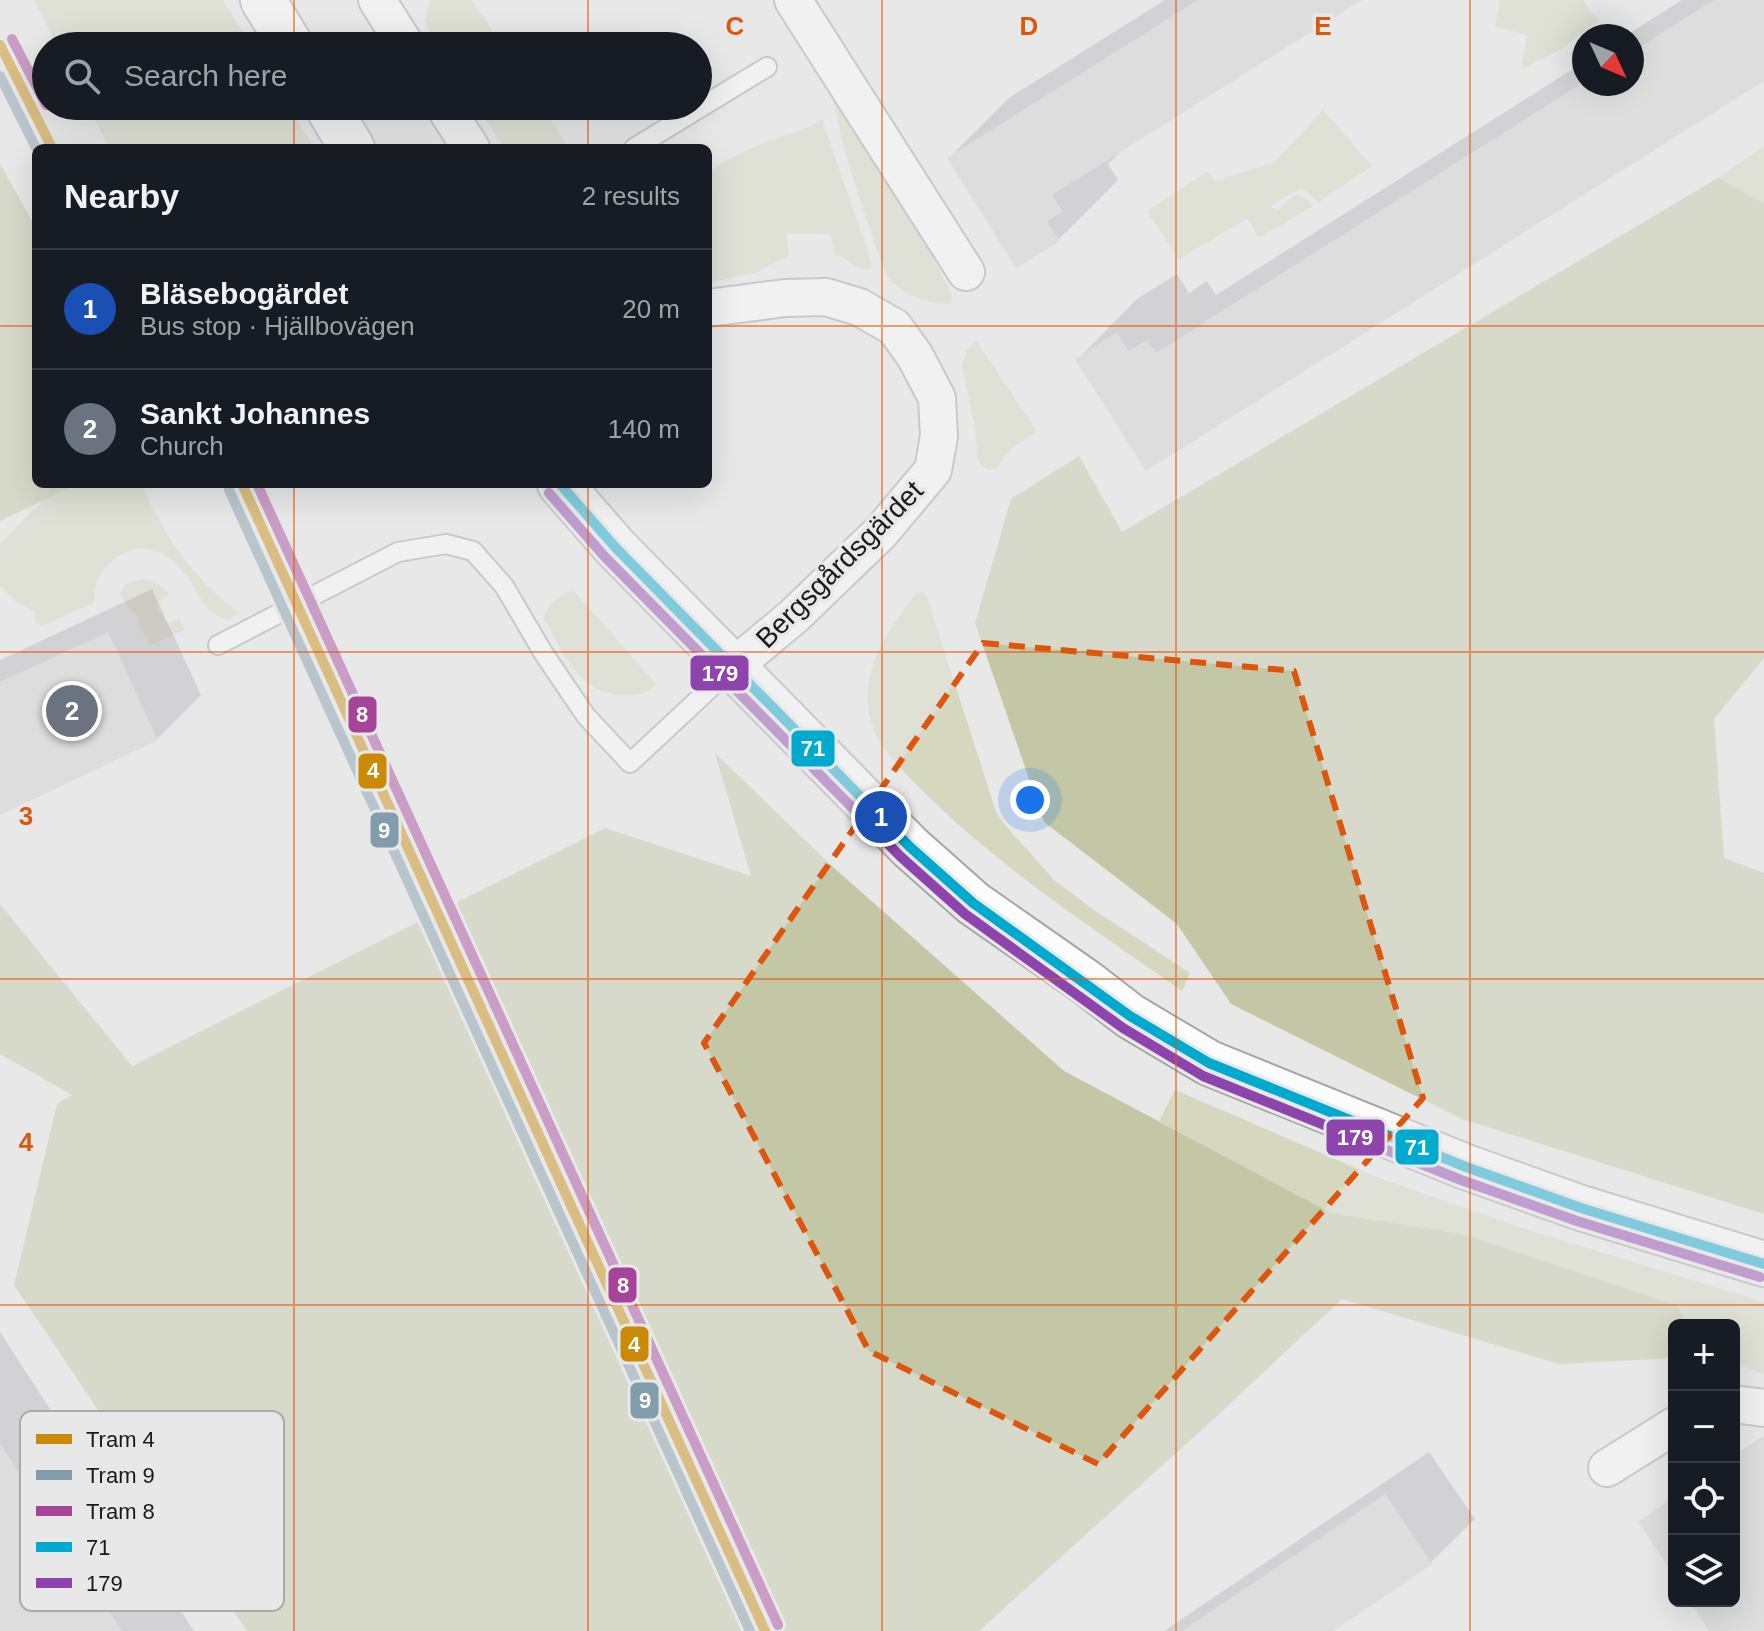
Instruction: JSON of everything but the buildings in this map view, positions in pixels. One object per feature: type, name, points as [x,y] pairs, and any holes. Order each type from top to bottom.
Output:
[{"type":"street","points":[[263,0],[282,32]]},
{"type":"street","points":[[377,0],[397,32]]},
{"type":"street","points":[[793,0],[966,272]]},
{"type":"street","points":[[335,120],[350,144]]},
{"type":"street","points":[[453,120],[468,144]]},
{"type":"street","name":"Bergsgårdsgärdet","points":[[712,307],[785,298],[826,297],[859,307],[894,327],[915,356],[937,398],[939,436],[933,470],[881,532],[794,616],[734,666]]},
{"type":"street","points":[[563,488],[615,547],[910,847],[973,903],[1130,1016],[1209,1063],[1466,1167],[1581,1208],[1764,1264]]},
{"type":"street","points":[[1740,1405],[1764,1408]]},
{"type":"street","points":[[1607,1468],[1668,1430]]},
{"type":"lane","points":[[712,100],[767,67]]},
{"type":"lane","points":[[641,144],[680,120]]},
{"type":"lane","points":[[218,645],[398,552],[446,544],[473,551],[504,586],[544,654],[586,716],[630,763],[734,666]]},
{"type":"highlighted area","points":[[983,643],[1294,671],[1423,1098],[1098,1464],[869,1351],[704,1043]]},
{"type":"green space","points":[[34,0],[223,0],[242,32],[50,32]]},
{"type":"green space","points":[[430,0],[472,0],[494,32],[430,32],[425,21]]},
{"type":"green space","points":[[1500,0],[1584,0],[1588,9],[1600,20],[1595,24],[1572,24],[1572,41],[1521,70],[1527,35],[1495,26]]},
{"type":"green space","points":[[823,66],[841,81],[951,293],[952,303],[919,298],[903,290],[886,273],[850,169],[830,92],[812,71]]},
{"type":"green space","points":[[1323,110],[1372,166],[1319,202],[1301,188],[1271,206],[1278,211],[1291,198],[1299,195],[1313,206],[1259,238],[1247,219],[1179,259],[1147,211],[1207,172],[1215,181],[1275,162]]},
{"type":"green space","points":[[822,119],[869,255],[871,269],[862,269],[835,254],[831,234],[786,233],[789,255],[758,272],[712,282],[712,170],[749,149]]},
{"type":"green space","points":[[95,120],[297,120],[312,144],[107,144]]},
{"type":"green space","points":[[486,120],[551,120],[566,144],[502,144]]},
{"type":"green space","points":[[1764,146],[1764,203],[1718,178]]},
{"type":"green space","points":[[0,164],[32,221],[32,488],[69,488],[0,521]]},
{"type":"green space","points":[[1718,178],[1764,203],[1764,658],[1714,719],[1724,858],[1764,873],[1764,1214],[1462,1119],[1231,1004],[1177,924],[1044,822],[975,623],[1011,499],[1079,456],[1122,532]]},
{"type":"green space","points":[[976,341],[1037,431],[1011,449],[997,468],[989,470],[980,464],[978,457],[962,365],[966,352]]},
{"type":"green space","points":[[55,488],[143,488],[181,555],[239,613],[229,620],[213,613],[175,563],[155,551],[136,549],[115,559],[102,572],[96,584],[95,602],[42,626],[36,623],[34,611],[16,602],[0,586],[0,544]]},
{"type":"green space","points":[[146,578],[169,594],[156,604],[167,624],[179,618],[184,630],[150,645],[138,624],[139,617],[127,607],[120,594],[126,584]]},
{"type":"green space","points":[[573,590],[656,684],[650,690],[636,695],[611,693],[597,689],[576,671],[544,619],[551,604]]},
{"type":"green space","points":[[922,592],[927,597],[996,812],[1054,880],[1190,973],[1182,991],[989,851],[916,784],[880,741],[869,713],[870,676],[893,625],[916,594]]},
{"type":"green space","points":[[715,753],[833,867],[1064,1071],[1331,1213],[1463,1234],[1676,1305],[1686,1319],[1668,1319],[1668,1358],[1559,1364],[1342,1299],[979,1631],[247,1631],[234,1611],[284,1611],[284,1411],[99,1411],[14,1285],[57,1104],[72,1095],[0,1054],[0,904],[132,1066],[605,828],[751,876]]},
{"type":"green space","points":[[1175,1090],[1379,1178],[1525,1229],[1764,1302],[1764,1374],[1740,1365],[1740,1319],[1686,1319],[1676,1305],[1463,1234],[1331,1213],[1159,1121]]},
{"type":"tram line","name":"8","points":[[12,39],[32,78]]},
{"type":"tram line","name":"4","points":[[0,45],[32,108]]},
{"type":"tram line","name":"9","points":[[0,76],[34,144]]},
{"type":"tram line","name":"4","points":[[38,120],[50,144]]},
{"type":"tram line","name":"4","points":[[244,488],[765,1631]]},
{"type":"tram line","name":"8","points":[[259,488],[778,1625]]},
{"type":"tram line","name":"9","points":[[229,490],[750,1631]]},
{"type":"transit line","name":"71","points":[[563,488],[615,547],[910,847],[973,903],[1130,1016],[1209,1063],[1466,1167],[1581,1208],[1764,1264]]},
{"type":"transit line","name":"179","points":[[549,493],[605,557],[901,857],[965,914],[1123,1028],[1203,1076],[1461,1180],[1577,1221],[1760,1277]]},
{"type":"place","name":"Sankt Johannes","points":[[72,711]]},
{"type":"place","name":"Bläsebogärdet","points":[[881,817]]}]
